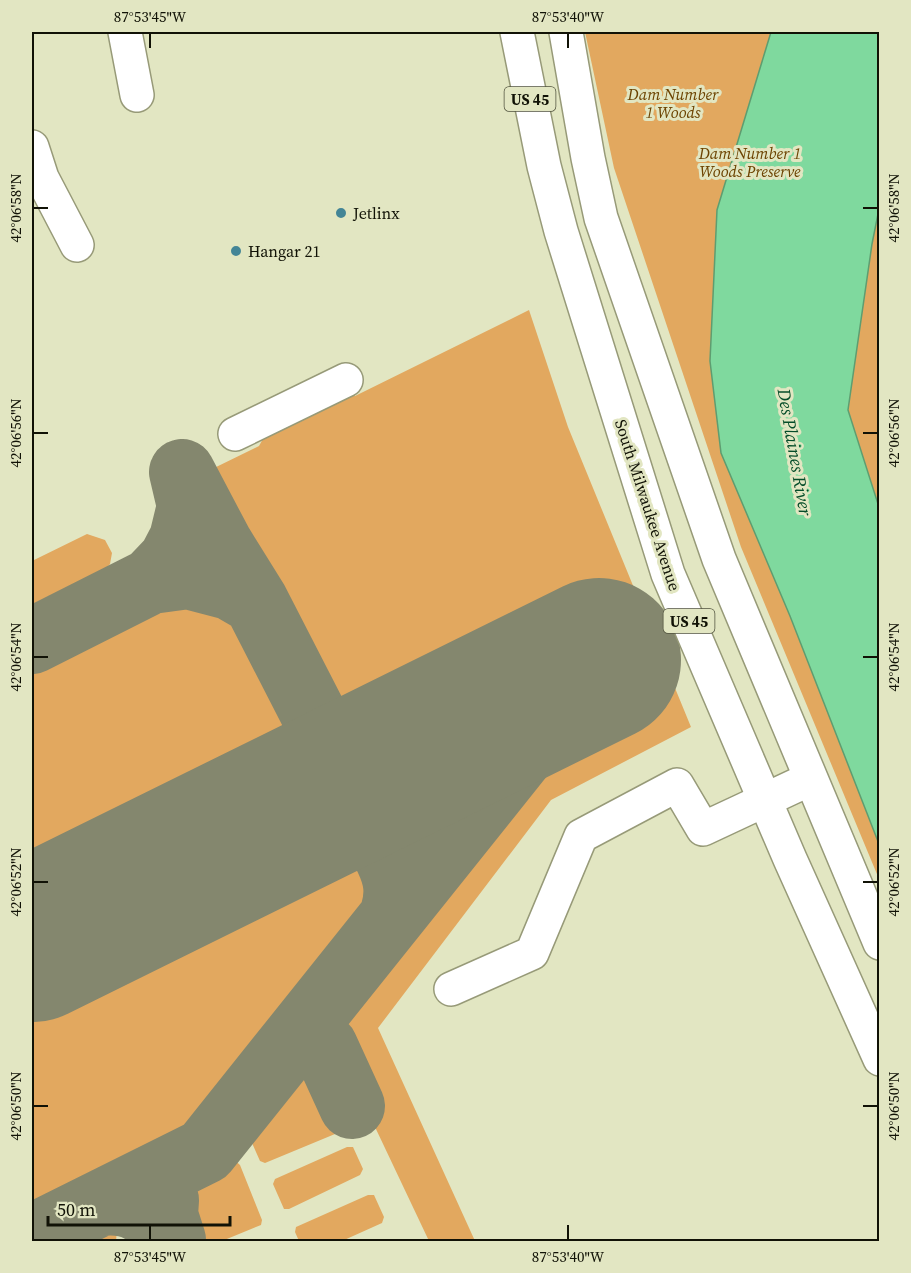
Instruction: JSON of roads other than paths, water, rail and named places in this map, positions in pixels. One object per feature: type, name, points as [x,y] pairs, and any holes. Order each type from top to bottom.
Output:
[{"type":"main road","points":[[125,32],[137,95]]},
{"type":"main road","name":"South Milwaukee Avenue","points":[[517,32],[544,166],[561,231],[668,574],[879,1059]]},
{"type":"main road","name":"US 45","points":[[566,32],[601,218],[719,559],[879,943]]},
{"type":"main road","points":[[32,147],[42,178],[77,245]]},
{"type":"main road","points":[[235,434],[346,380]]},
{"type":"main road","points":[[451,989],[532,953],[581,836],[677,785],[703,830],[810,779]]},
{"type":"water","name":"Dam Number 1 Woods Preserve","points":[[771,32],[879,32],[879,209],[848,410],[879,507],[879,844],[790,616],[721,453],[710,361],[717,210]]},
{"type":"place","name":"Jetlinx","points":[[341,213]]},
{"type":"place","name":"Hangar 21","points":[[236,251]]},
{"type":"park label","name":"Dam Number 1 Woods","points":[[673,103]]},
{"type":"water label","name":"Des Plaines River","points":[[795,452]]}]
